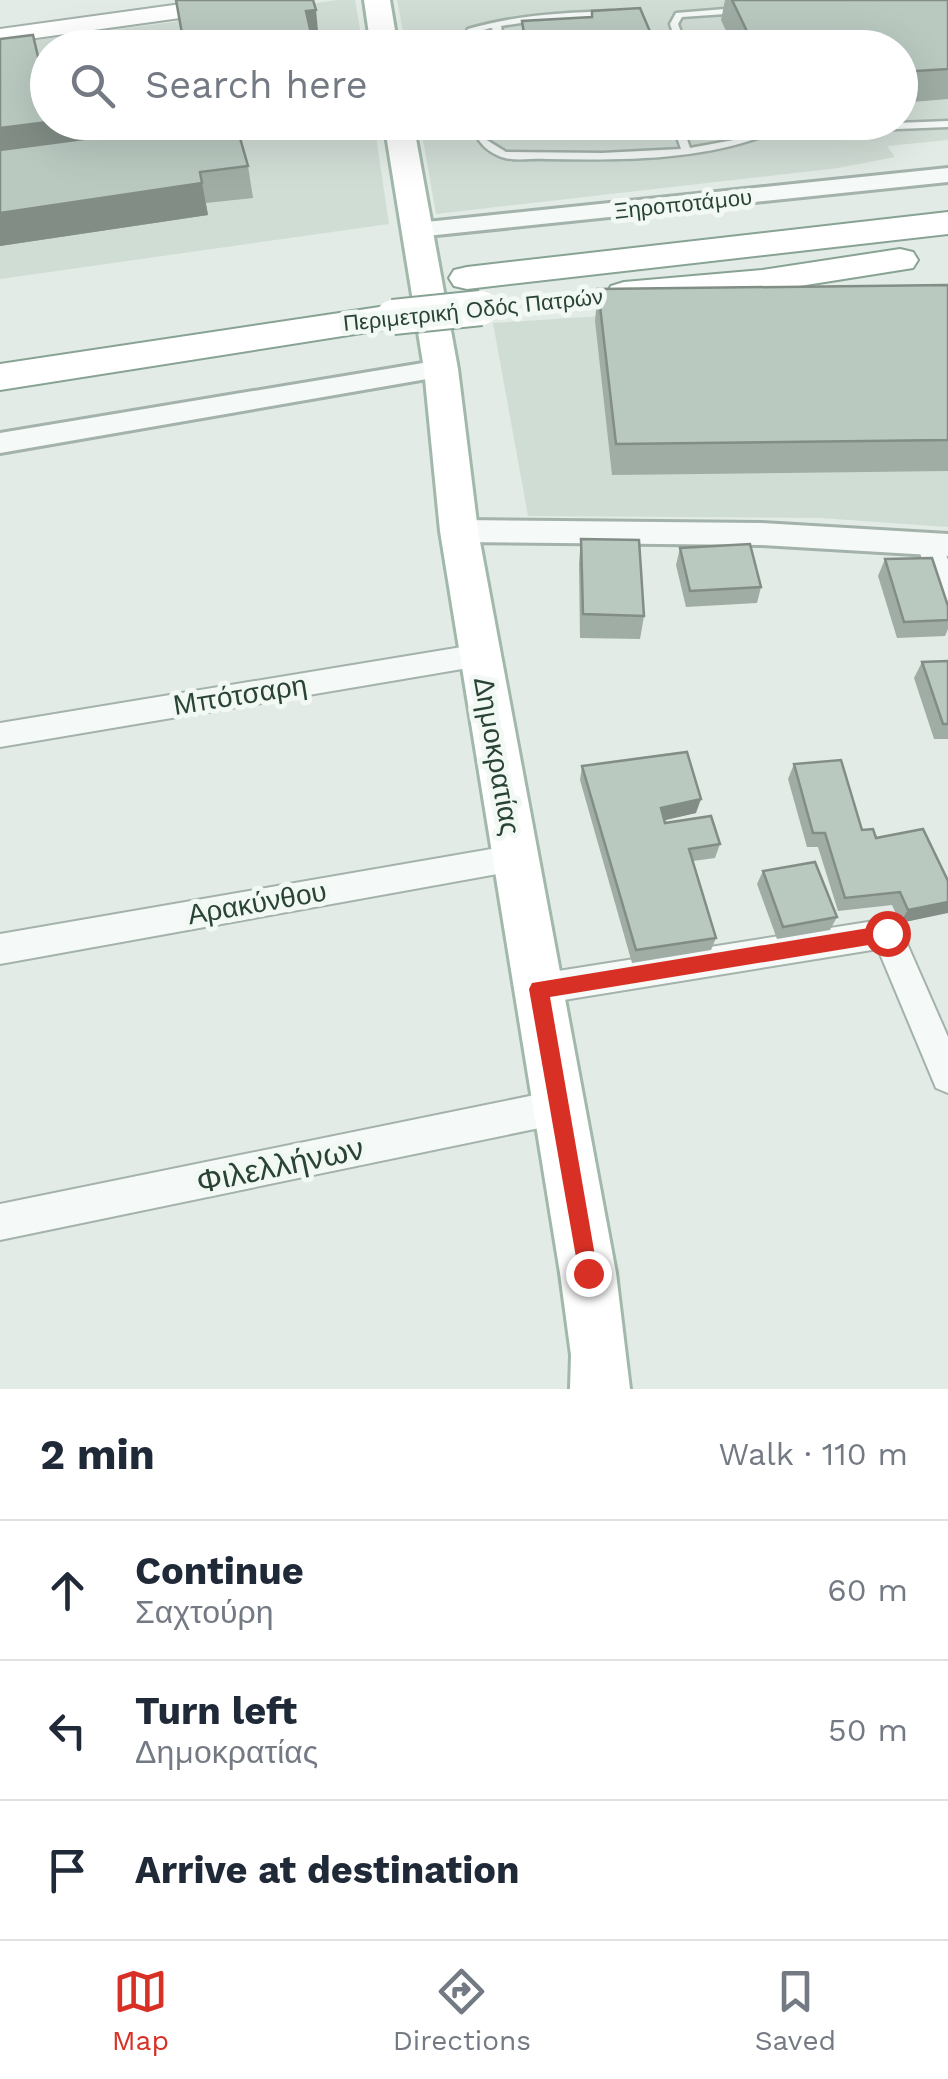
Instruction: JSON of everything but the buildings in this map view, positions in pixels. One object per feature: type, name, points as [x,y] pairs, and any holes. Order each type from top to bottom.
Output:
[{"type":"highway","name":"Περιμετρική Οδός Πατρών","points":[[0,346],[474,293],[948,223]]},
{"type":"highway","name":"Περιμετρική Οδός Πατρών","points":[[474,293],[762,280],[948,253]]},
{"type":"highway","name":"Περιμετρική Οδός Πατρών","points":[[0,377],[387,303]]},
{"type":"main road","points":[[43,30],[260,0]]},
{"type":"main road","points":[[377,0],[381,30]]},
{"type":"main road","points":[[0,36],[30,32]]},
{"type":"main road","name":"Δημοκρατίας","points":[[401,140],[441,369],[460,531],[480,655],[600,1356],[600,1389]]},
{"type":"street","name":"Ξηροποτάμου","points":[[418,230],[948,176]]},
{"type":"street","points":[[0,443],[441,369]]},
{"type":"street","points":[[460,531],[761,534],[939,544],[948,598]]},
{"type":"street","name":"Μπότσαρη","points":[[0,736],[480,655]]},
{"type":"street","name":"Αρακύνθου","points":[[0,949],[514,858]]},
{"type":"street","points":[[539,989],[887,933],[948,1076]]},
{"type":"street","name":"Φιλελλήνων","points":[[0,1222],[559,1107]]},
{"type":"lane","points":[[676,30],[674,24],[679,15],[749,10]]},
{"type":"lane","points":[[474,30],[546,16],[618,14]]},
{"type":"lane","points":[[496,24],[497,30]]},
{"type":"lane","points":[[918,125],[948,124]]},
{"type":"lane","points":[[485,140],[490,150],[504,155],[686,149],[734,145],[746,140]]},
{"type":"lane","points":[[683,140],[686,149]]},
{"type":"shaded area","points":[[355,0],[360,30],[113,30]]},
{"type":"shaded area","points":[[397,0],[948,0],[948,140],[887,146],[895,157],[838,168],[436,214],[423,140],[918,140],[918,30],[403,30]]},
{"type":"shaded area","points":[[30,41],[30,140],[377,140],[389,224],[0,279],[0,45]]},
{"type":"shaded area","points":[[948,286],[948,527],[820,518],[528,516],[493,323],[839,301]]},
{"type":"route","points":[[588,1273],[539,989],[887,933]]}]
